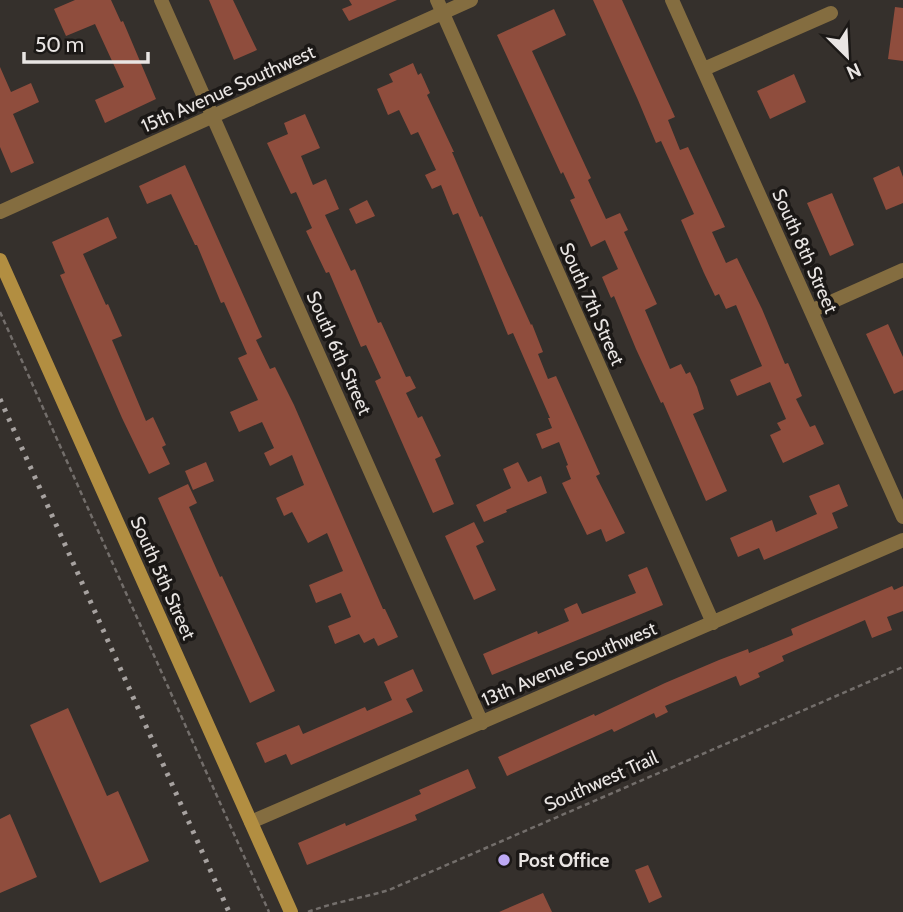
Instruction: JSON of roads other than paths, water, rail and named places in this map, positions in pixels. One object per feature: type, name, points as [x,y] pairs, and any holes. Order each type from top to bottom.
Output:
[{"type":"main road","name":"South 5th Street","points":[[0,260],[291,912]]},
{"type":"street","name":"South 6th Street","points":[[161,0],[482,723]]},
{"type":"street","name":"15th Avenue Southwest","points":[[0,212],[213,117],[440,6],[471,0]]},
{"type":"street","name":"South 8th Street","points":[[672,0],[903,517]]},
{"type":"street","name":"South 7th Street","points":[[440,6],[713,623]]},
{"type":"street","points":[[704,69],[831,13]]},
{"type":"street","points":[[811,311],[903,270]]},
{"type":"street","name":"13th Avenue Southwest","points":[[251,822],[903,540]]},
{"type":"railway","points":[[0,399],[229,912]]},
{"type":"place","name":"Post Office","points":[[504,860]]}]
